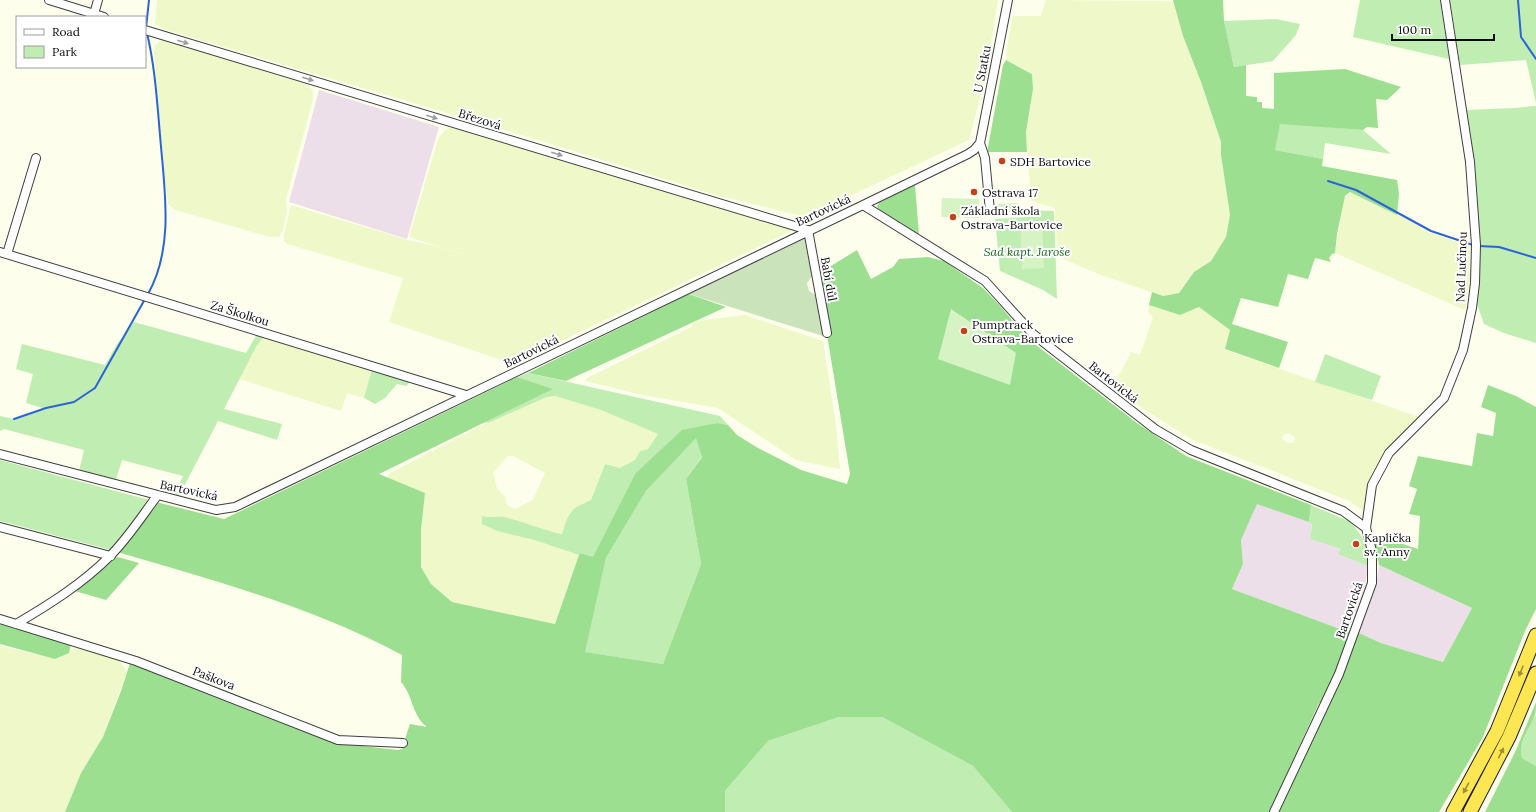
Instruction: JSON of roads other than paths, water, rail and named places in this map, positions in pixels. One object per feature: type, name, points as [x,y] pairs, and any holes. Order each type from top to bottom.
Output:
[{"type":"highway","points":[[1453,812],[1496,731],[1536,634]]},
{"type":"highway","points":[[1470,812],[1509,737],[1536,674]]},
{"type":"street","points":[[49,0],[101,16]]},
{"type":"street","points":[[94,14],[98,0]]},
{"type":"street","name":"U Statku","points":[[990,211],[985,158],[980,143],[1008,0]]},
{"type":"street","name":"Nad Lučinou","points":[[1366,528],[1372,485],[1388,453],[1444,398],[1463,350],[1472,308],[1475,283],[1476,245],[1470,162],[1445,0]]},
{"type":"street","name":"Březová","points":[[146,30],[808,230]]},
{"type":"street","points":[[863,205],[968,154],[980,143]]},
{"type":"street","name":"Za Školkou","points":[[36,158],[3,253],[466,395]]},
{"type":"street","name":"Bartovická","points":[[0,454],[216,510],[235,507],[808,230],[863,205],[985,281],[1033,334],[1155,429],[1191,450],[1343,511],[1366,528],[1372,551],[1372,583],[1339,674],[1274,812]]},
{"type":"street","name":"Babí důl","points":[[808,230],[827,333]]},
{"type":"street","points":[[16,624],[65,595],[111,556],[158,496]]},
{"type":"street","points":[[0,527],[111,556]]},
{"type":"street","name":"Paškova","points":[[0,620],[136,661],[338,740],[403,743]]},
{"type":"waterway","points":[[146,28],[149,0]]},
{"type":"waterway","points":[[1518,0],[1521,37],[1536,59]]},
{"type":"waterway","points":[[147,33],[157,97],[166,216],[162,256],[156,276],[148,294]]},
{"type":"waterway","points":[[1328,181],[1356,190],[1431,231],[1473,245]]},
{"type":"waterway","points":[[1479,246],[1499,247],[1536,258]]},
{"type":"waterway","points":[[14,419],[46,408],[74,402],[95,388],[145,299]]},
{"type":"place","name":"SDH Bartovice","points":[[1002,161]]},
{"type":"place","name":"Ostrava 17","points":[[974,192]]},
{"type":"place","name":"Základní škola Ostrava-Bartovice","points":[[953,217]]},
{"type":"place","name":"Pumptrack Ostrava-Bartovice","points":[[964,331]]},
{"type":"place","name":"Kaplička sv. Anny","points":[[1356,544]]},
{"type":"park label","name":"Sad kapt. Jaroše","points":[[1027,251]]}]
